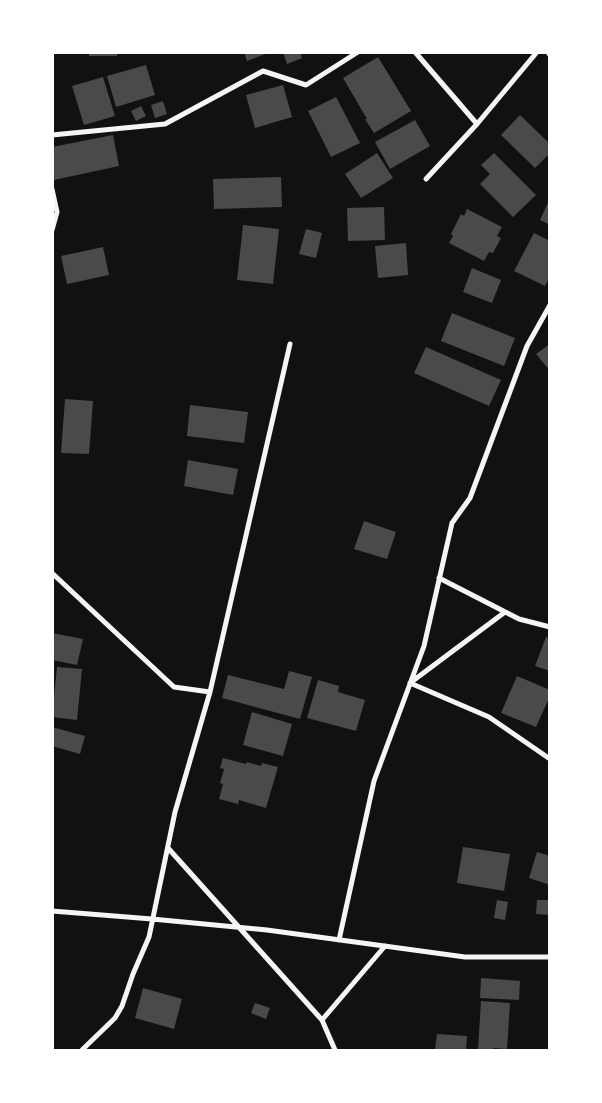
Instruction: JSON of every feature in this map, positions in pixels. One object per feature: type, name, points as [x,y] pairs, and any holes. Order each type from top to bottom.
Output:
[{"type":"street","points":[[52,135],[165,124],[263,71],[306,85],[358,52]]},
{"type":"street","points":[[415,52],[477,124]]},
{"type":"street","points":[[426,179],[477,124],[537,52]]},
{"type":"street","points":[[52,189],[57,212],[52,230]]},
{"type":"street","points":[[339,940],[374,781],[424,646],[452,523],[470,498],[527,346],[550,305]]},
{"type":"street","points":[[82,1050],[115,1018],[122,1006],[149,937],[175,812],[210,692],[290,344]]},
{"type":"street","points":[[52,573],[174,687],[210,692]]},
{"type":"street","points":[[439,578],[519,619],[550,627]]},
{"type":"street","points":[[410,683],[505,612]]},
{"type":"street","points":[[410,683],[489,717],[550,759]]},
{"type":"street","points":[[168,848],[322,1020],[335,1050]]},
{"type":"street","points":[[52,911],[152,918],[465,957],[550,957]]},
{"type":"street","points":[[322,1020],[385,946]]},
{"type":"building","points":[[89,52],[117,52],[117,56],[89,56]]},
{"type":"building","points":[[244,52],[268,52],[268,53],[247,61]]},
{"type":"building","points":[[283,52],[300,52],[302,58],[287,64]]},
{"type":"building","points":[[378,57],[411,111],[374,133],[343,78]]},
{"type":"building","points":[[146,65],[155,95],[116,107],[107,76]]},
{"type":"building","points":[[103,77],[115,116],[84,125],[72,86]]},
{"type":"building","points":[[283,85],[292,117],[255,128],[246,95]]},
{"type":"building","points":[[336,97],[360,143],[331,157],[308,111]]},
{"type":"building","points":[[163,101],[167,114],[155,118],[151,105]]},
{"type":"building","points":[[141,106],[146,116],[136,121],[131,111]]},
{"type":"building","points":[[520,115],[550,144],[550,153],[535,168],[501,135]]},
{"type":"building","points":[[415,120],[430,146],[390,169],[375,142]]},
{"type":"building","points":[[113,135],[119,166],[54,180],[52,147]]},
{"type":"building","points":[[377,153],[393,178],[361,198],[345,174]]},
{"type":"building","points":[[494,153],[536,195],[513,217],[480,184],[490,174],[481,165]]},
{"type":"building","points":[[281,177],[282,207],[214,209],[213,179]]},
{"type":"building","points":[[550,198],[550,225],[540,220]]},
{"type":"building","points":[[384,207],[385,240],[348,241],[347,208]]},
{"type":"building","points":[[467,209],[502,227],[497,236],[501,238],[493,253],[489,252],[484,261],[449,243],[453,236],[451,234],[461,214],[464,216]]},
{"type":"building","points":[[243,225],[279,229],[273,284],[237,280]]},
{"type":"building","points":[[306,229],[322,233],[316,258],[299,254]]},
{"type":"building","points":[[534,233],[550,241],[550,277],[545,286],[514,271]]},
{"type":"building","points":[[406,243],[408,275],[378,278],[375,246]]},
{"type":"building","points":[[103,247],[109,275],[67,284],[61,256]]},
{"type":"building","points":[[472,268],[501,280],[492,303],[463,292]]},
{"type":"building","points":[[452,313],[515,338],[504,366],[441,341]]},
{"type":"building","points":[[550,344],[550,371],[536,354]]},
{"type":"building","points":[[426,347],[501,380],[489,406],[414,373]]},
{"type":"building","points":[[65,399],[93,401],[89,454],[61,453]]},
{"type":"building","points":[[190,405],[248,412],[244,443],[187,436]]},
{"type":"building","points":[[188,460],[238,469],[233,495],[184,486]]},
{"type":"building","points":[[364,521],[396,532],[387,559],[354,549]]},
{"type":"building","points":[[52,633],[83,639],[77,665],[52,660]]},
{"type":"building","points":[[546,637],[550,638],[550,671],[535,666]]},
{"type":"building","points":[[57,667],[82,669],[77,720],[52,717]]},
{"type":"building","points":[[289,671],[312,677],[300,719],[222,698],[228,675],[284,689]]},
{"type":"building","points":[[517,676],[550,690],[550,696],[536,727],[501,713]]},
{"type":"building","points":[[318,680],[339,686],[338,692],[365,700],[356,731],[307,718]]},
{"type":"building","points":[[252,712],[292,724],[283,756],[243,745]]},
{"type":"building","points":[[52,727],[85,736],[80,754],[52,746]]},
{"type":"building","points":[[223,758],[246,764],[247,762],[261,766],[262,763],[278,767],[266,808],[239,800],[238,804],[219,799],[223,784],[220,783],[224,769],[220,768]]},
{"type":"building","points":[[463,847],[510,854],[504,891],[457,883]]},
{"type":"building","points":[[537,852],[550,856],[550,885],[529,878]]},
{"type":"building","points":[[497,900],[508,902],[505,920],[494,918]]},
{"type":"building","points":[[537,900],[550,900],[550,915],[536,914]]},
{"type":"building","points":[[481,978],[520,981],[519,1000],[480,998]]},
{"type":"building","points":[[143,988],[182,999],[174,1029],[135,1018]]},
{"type":"building","points":[[481,1001],[510,1003],[507,1049],[478,1050]]},
{"type":"building","points":[[255,1003],[270,1008],[266,1019],[251,1013]]},
{"type":"building","points":[[437,1034],[467,1036],[466,1050],[435,1050]]}]
